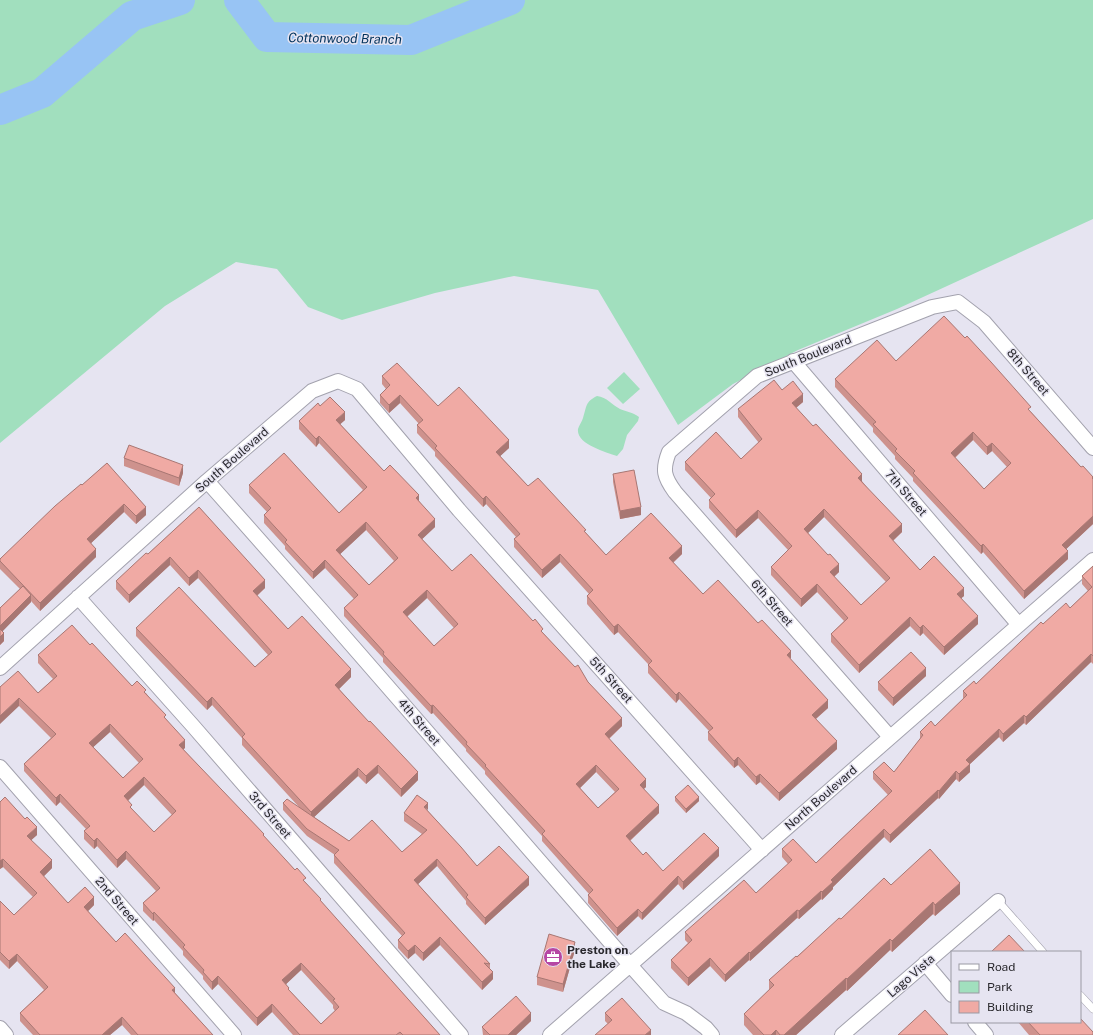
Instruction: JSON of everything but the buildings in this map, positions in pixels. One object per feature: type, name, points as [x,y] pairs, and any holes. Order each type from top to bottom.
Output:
[{"type":"street","name":"South Boulevard","points":[[664,464],[668,452],[757,376],[932,307],[958,302]]},
{"type":"street","name":"8th Street","points":[[958,302],[984,322],[1093,448]]},
{"type":"street","name":"7th Street","points":[[793,362],[1019,625]]},
{"type":"street","name":"South Boulevard","points":[[0,668],[207,481],[312,390],[338,381],[357,389],[459,510]]},
{"type":"street","name":"6th Street","points":[[664,464],[666,480],[675,492],[890,737]]},
{"type":"street","name":"4th Street","points":[[207,481],[664,1003],[686,1013],[706,1028],[712,1035]]},
{"type":"street","name":"5th Street","points":[[459,510],[762,850]]},
{"type":"street","name":"North Boulevard","points":[[550,1035],[1093,560]]},
{"type":"street","name":"3rd Street","points":[[78,597],[193,726],[461,1035]]},
{"type":"street","name":"2nd Street","points":[[0,767],[234,1035]]},
{"type":"street","name":"Lago Vista","points":[[843,1035],[998,901]]},
{"type":"street","points":[[925,964],[951,995]]},
{"type":"street","points":[[976,1023],[986,1035]]},
{"type":"street","points":[[0,1028],[6,1035]]},
{"type":"lane","points":[[998,901],[1042,951]]},
{"type":"lane","points":[[1081,995],[1093,1009]]},
{"type":"green space","points":[[0,0],[1093,0],[1093,219],[897,309],[798,350],[733,384],[678,425],[598,290],[514,276],[435,293],[342,320],[308,307],[277,269],[236,262],[165,306],[0,443]]},
{"type":"green space","points":[[624,372],[640,389],[623,404],[607,388]]},
{"type":"green space","points":[[597,396],[607,399],[620,409],[639,417],[638,421],[627,435],[623,449],[617,456],[593,447],[582,439],[579,434],[578,429],[587,405],[590,400]]},
{"type":"waterway","name":"Cottonwood Branch","points":[[0,110],[42,93],[132,16],[180,0]]},
{"type":"waterway","name":"Cottonwood Branch","points":[[239,0],[267,37],[411,40],[510,0]]},
{"type":"place","name":"Preston on the Lake","points":[[553,957]]}]
